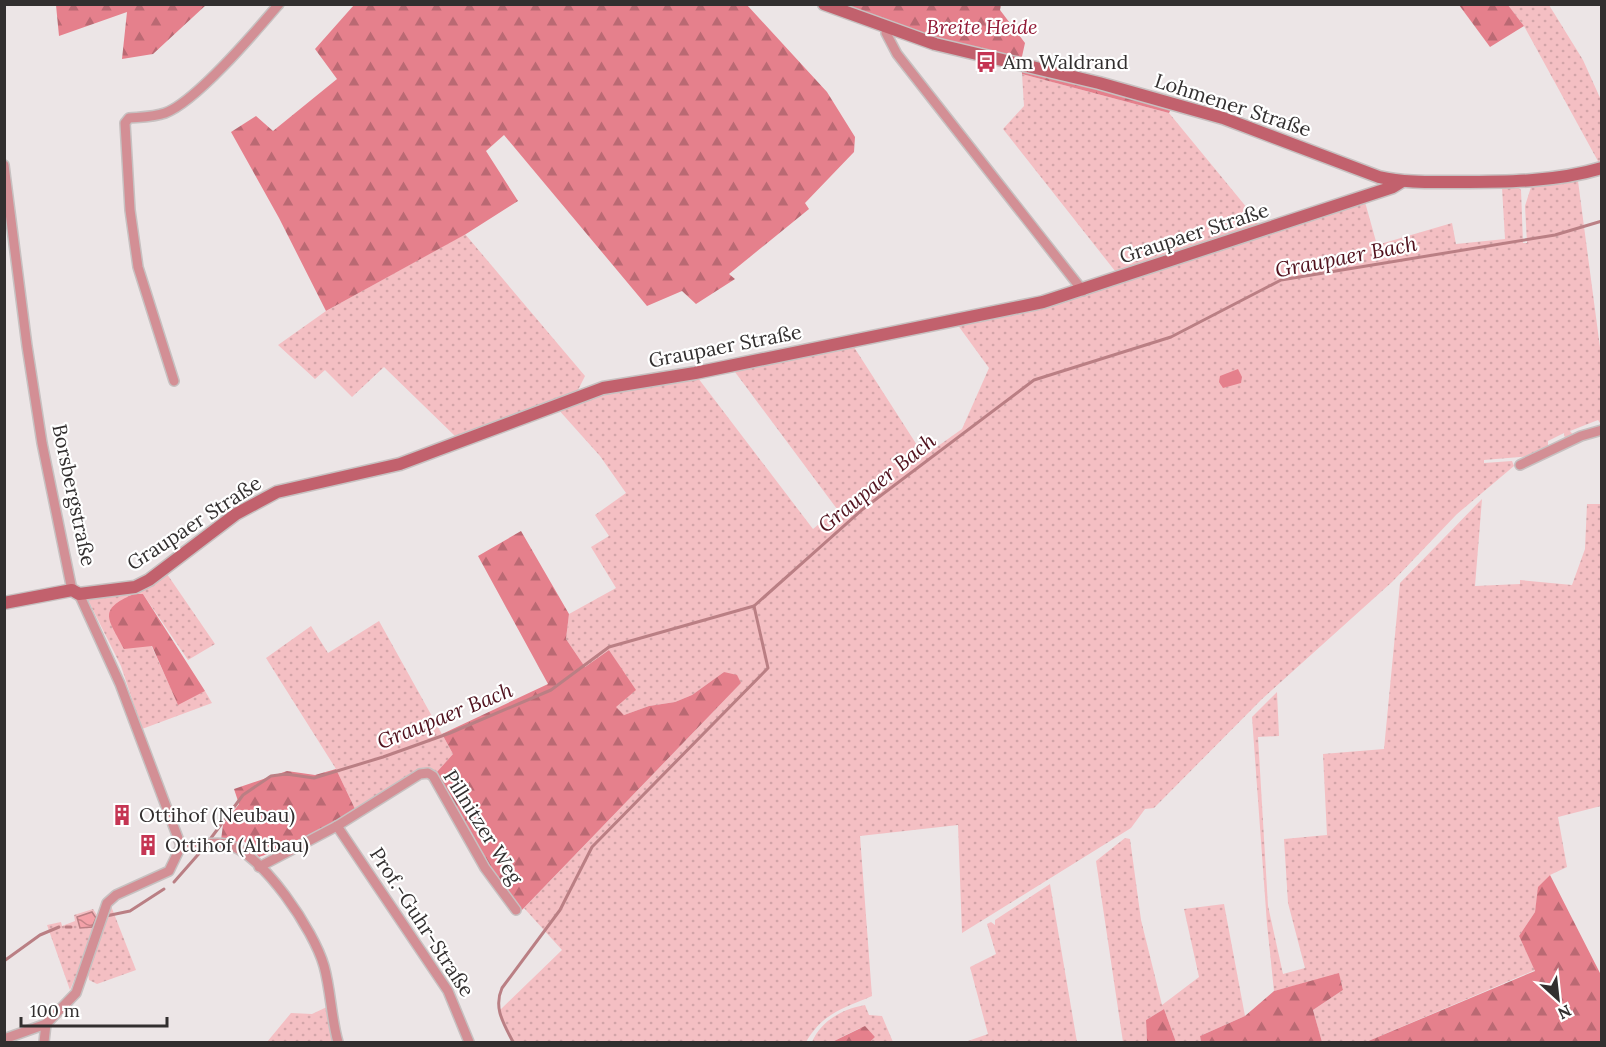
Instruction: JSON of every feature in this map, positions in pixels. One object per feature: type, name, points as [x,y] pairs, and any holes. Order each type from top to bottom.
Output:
[{"type":"street","points":[[174,381],[138,267],[130,210],[125,123],[129,118],[165,113],[183,103],[253,34],[279,4]]},
{"type":"street","name":"Lohmener Straße","points":[[824,4],[935,44],[1100,83],[1223,118],[1379,177],[1401,182],[1522,181],[1577,176],[1602,168]]},
{"type":"street","points":[[888,27],[886,33],[897,54],[1083,291]]},
{"type":"street","name":"Borsbergstraße","points":[[4,165],[42,443],[76,592],[128,703],[167,815],[181,846]]},
{"type":"street","name":"Graupaer Straße","points":[[4,603],[76,592],[135,587],[149,580],[236,514],[277,492],[400,464],[603,388],[821,348],[1043,302],[1083,291],[1393,188],[1401,182]]},
{"type":"street","points":[[1520,465],[1581,436],[1602,429]]},
{"type":"street","name":"Pillnitzer Weg","points":[[260,867],[337,826],[420,774],[428,773],[433,776],[485,868],[516,910]]},
{"type":"street","name":"Prof.-Guhr-Straße","points":[[337,826],[448,991],[469,1042]]},
{"type":"street","points":[[4,1039],[46,1024],[76,993],[107,903],[116,895],[169,871],[181,846],[213,843],[230,845],[246,854],[260,867],[300,919],[317,946],[328,982],[338,1042]]},
{"type":"street","points":[[44,1042],[46,1024]]},
{"type":"shaded area","points":[[1508,5],[1549,5],[1583,60],[1601,100],[1601,163],[1524,26]]},
{"type":"shaded area","points":[[1022,74],[1169,113],[1257,220],[1258,225],[1253,229],[1119,276],[1003,129],[1024,106]]},
{"type":"shaded area","points":[[1578,181],[1601,355],[1601,424],[1598,420],[1570,431],[1574,436],[1565,440],[1564,433],[1548,441],[1548,448],[1532,456],[1484,460],[1484,463],[1512,461],[1514,466],[1457,514],[1392,582],[1262,699],[1154,808],[1145,809],[1131,828],[962,933],[958,825],[860,836],[872,996],[826,1018],[806,1042],[514,1042],[499,1011],[562,950],[524,908],[741,683],[724,672],[692,695],[675,702],[649,706],[624,715],[615,707],[621,669],[609,650],[585,667],[566,639],[569,614],[616,588],[591,547],[609,536],[595,515],[626,493],[600,456],[557,408],[603,394],[698,378],[813,529],[837,509],[735,372],[852,344],[924,456],[962,429],[989,368],[957,324],[1087,294],[1365,202],[1377,245],[1452,223],[1456,244],[1505,239],[1502,187],[1518,187],[1521,190],[1523,243],[1527,243],[1525,206],[1531,187]]},
{"type":"shaded area","points":[[465,234],[585,376],[577,392],[457,438],[384,367],[352,397],[325,370],[315,379],[278,345],[326,311]]},
{"type":"shaded area","points":[[1482,499],[1475,586],[1520,584],[1520,580],[1572,585],[1585,549],[1587,504],[1601,504],[1601,806],[1558,817],[1567,867],[1550,875],[1539,887],[1535,912],[1519,936],[1535,970],[1366,1042],[1322,1042],[1313,1010],[1343,990],[1339,974],[1274,991],[1252,717],[1277,692],[1279,736],[1258,737],[1268,906],[1283,974],[1305,968],[1288,903],[1284,839],[1327,835],[1323,754],[1384,749],[1400,583]]},
{"type":"shaded area","points":[[167,574],[215,644],[188,660],[143,594],[125,648],[151,645],[178,704],[205,691],[212,703],[142,729],[121,666],[88,600],[145,587]]},
{"type":"shaded area","points":[[379,621],[453,754],[436,773],[428,770],[356,811],[336,769],[266,658],[311,626],[328,653]]},
{"type":"shaded area","points":[[1125,838],[1130,839],[1141,920],[1162,1005],[1199,977],[1184,909],[1224,904],[1245,1016],[1200,1036],[1201,1042],[1176,1042],[1164,1009],[1146,1020],[1147,1042],[1123,1042],[1096,861]]},
{"type":"shaded area","points":[[1050,884],[1077,1042],[965,1042],[988,1034],[970,967],[996,954],[987,924],[991,922],[995,925],[995,920]]},
{"type":"shaded area","points":[[111,906],[136,970],[97,984],[89,980],[87,965]]},
{"type":"shaded area","points":[[93,909],[99,918],[70,990],[47,925],[61,922],[62,926],[75,921],[74,915]]},
{"type":"shaded area","points":[[865,1005],[869,1015],[882,1016],[893,1042],[870,1042],[875,1037],[860,1028],[832,1042],[812,1042],[821,1028],[833,1017]]},
{"type":"shaded area","points":[[329,1006],[335,1042],[267,1042],[291,1013],[312,1014]]},
{"type":"green space","points":[[56,4],[206,5],[153,54],[122,59],[127,12],[59,36]]},
{"type":"green space","points":[[354,5],[747,5],[827,92],[855,137],[854,152],[805,203],[809,209],[729,274],[735,279],[696,304],[682,291],[647,306],[504,135],[486,151],[518,201],[466,234],[326,311],[279,218],[231,132],[256,116],[273,131],[337,79],[315,49]]},
{"type":"green space","name":"Breite Heide","points":[[839,5],[1001,5],[1000,10],[1025,43],[1021,61],[938,40]]},
{"type":"green space","points":[[1459,5],[1508,5],[1524,26],[1490,47]]},
{"type":"green space","points":[[1022,70],[1172,107],[1169,113],[1022,74]]},
{"type":"green space","points":[[1238,369],[1242,377],[1241,383],[1223,388],[1219,382],[1220,376]]},
{"type":"green space","points":[[521,531],[569,614],[566,639],[585,667],[609,650],[636,690],[616,707],[624,715],[649,706],[675,702],[692,695],[724,672],[737,675],[741,683],[520,912],[487,867],[436,773],[453,754],[442,734],[548,684],[478,556]]},
{"type":"green space","points":[[134,594],[143,594],[205,691],[178,705],[152,646],[124,649],[109,616],[114,605]]},
{"type":"green space","points":[[336,769],[356,811],[279,854],[273,852],[259,857],[243,840],[236,843],[221,840],[223,825],[239,804],[234,789],[287,771],[315,775]]},
{"type":"green space","points":[[1550,875],[1601,975],[1601,1042],[1366,1042],[1535,971],[1519,936],[1535,912],[1538,887]]},
{"type":"green space","points":[[1339,973],[1343,990],[1313,1010],[1322,1042],[1201,1042],[1200,1036],[1245,1016],[1274,991]]},
{"type":"green space","points":[[1164,1009],[1176,1042],[1147,1042],[1146,1020]]},
{"type":"green space","points":[[865,1026],[875,1037],[870,1042],[832,1042]]},
{"type":"water","points":[[92,912],[96,918],[92,927],[80,928],[77,917]]},
{"type":"waterway","name":"Graupaer Bach","points":[[211,838],[243,795],[271,776],[286,774],[314,778],[383,757],[450,733],[551,690],[609,647],[754,606],[863,509],[1034,380],[1171,337],[1281,280],[1555,235],[1602,221]]},
{"type":"waterway","points":[[513,1042],[499,1009],[502,988],[560,910],[592,847],[768,668],[754,606]]},
{"type":"waterway","name":"Graupaer Bach","points":[[174,882],[203,849]]},
{"type":"waterway","name":"Graupaer Bach","points":[[106,916],[130,911],[164,889]]},
{"type":"waterway","name":"Graupaer Bach","points":[[4,961],[40,935],[59,927]]},
{"type":"waterway","name":"Graupaer Bach","points":[[66,927],[71,927]]},
{"type":"place","name":"Am Waldrand","points":[[986,62]]},
{"type":"place","name":"Ottihof (Neubau)","points":[[122,815]]},
{"type":"place","name":"Ottihof (Altbau)","points":[[148,845]]}]
